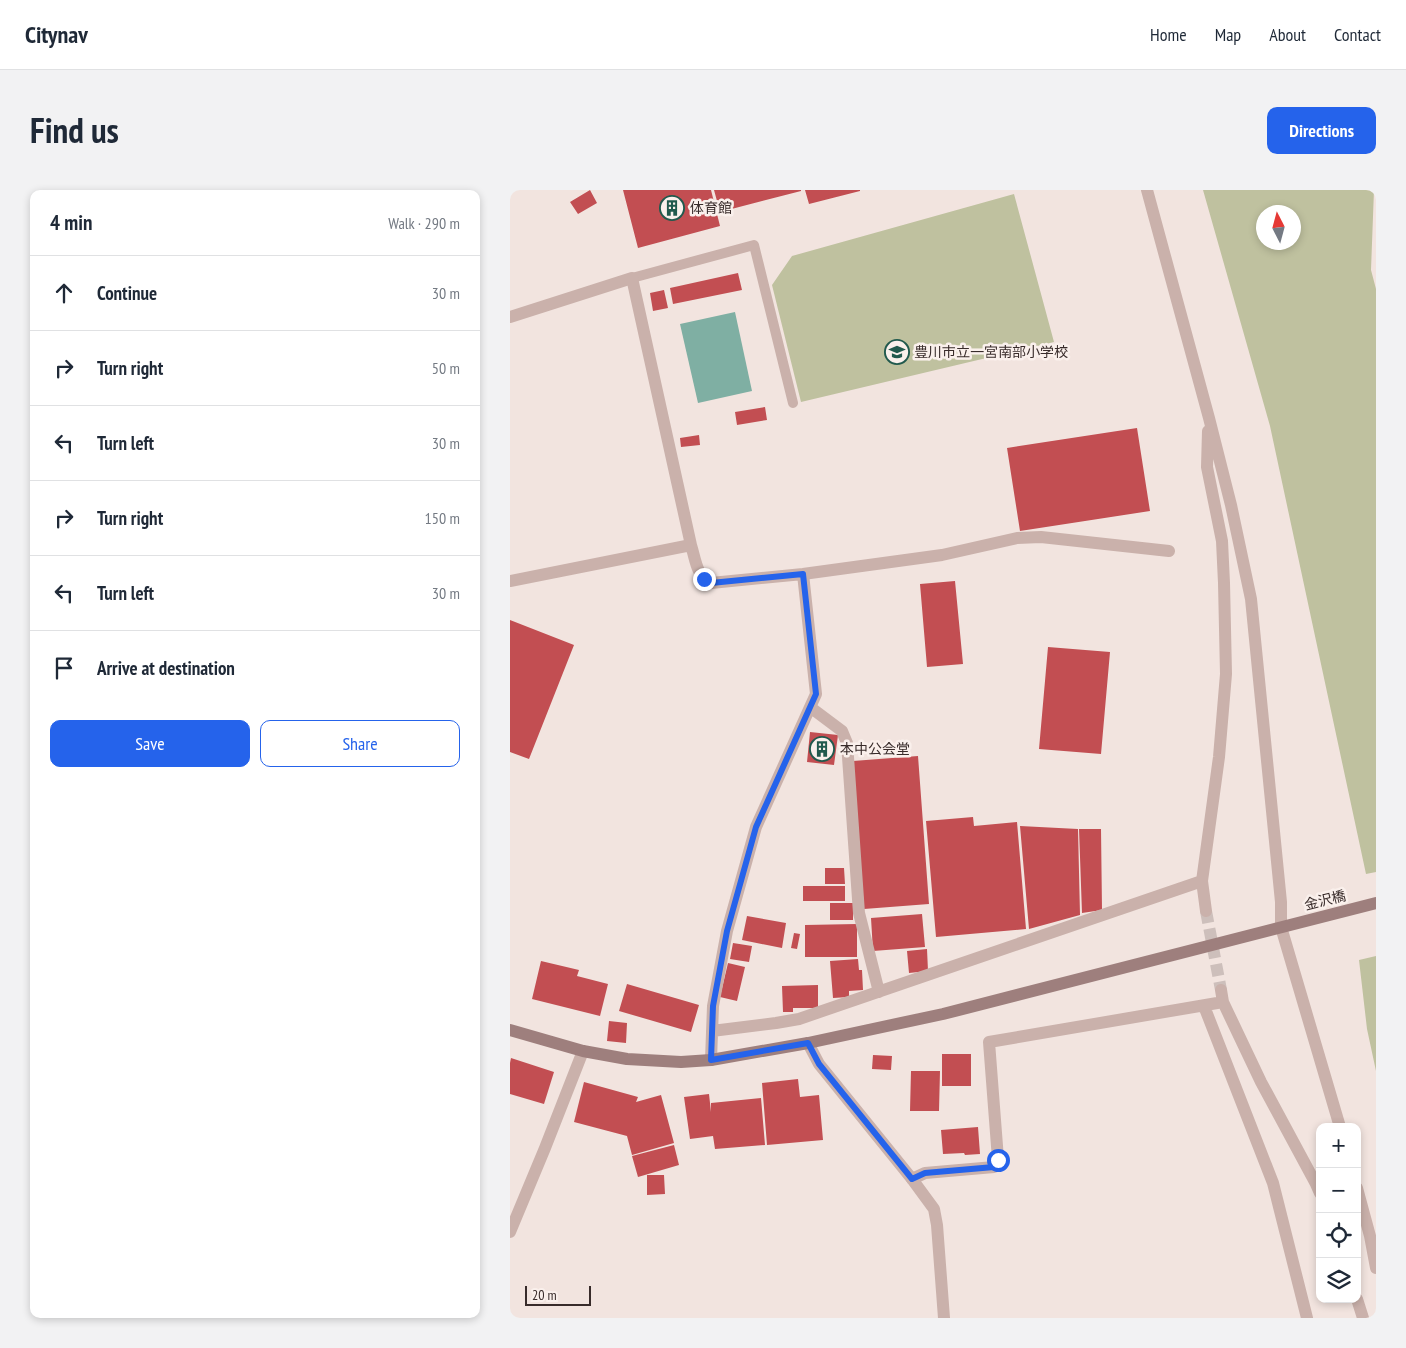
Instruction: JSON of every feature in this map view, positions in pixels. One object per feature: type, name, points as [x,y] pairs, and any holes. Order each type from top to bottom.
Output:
[{"type":"main road","name":"金沢橋","points":[[510,1030],[583,1051],[627,1059],[681,1062],[711,1060],[808,1043],[943,1014],[1376,903]]},
{"type":"street","points":[[1147,190],[1209,418],[1231,505],[1251,599],[1281,902],[1281,927],[1339,1123]]},
{"type":"street","points":[[510,317],[632,278],[699,574],[711,583],[803,574],[942,555],[1017,538],[1041,537],[1169,551]]},
{"type":"street","points":[[1206,911],[1202,881],[1219,757],[1226,674],[1222,540],[1207,467],[1209,418]]},
{"type":"street","points":[[510,581],[692,546]]},
{"type":"street","points":[[711,1060],[713,1006],[727,931],[756,827],[816,694],[803,574]]},
{"type":"street","points":[[810,707],[842,730],[847,743],[859,913],[879,992]]},
{"type":"street","points":[[712,1031],[776,1024],[799,1019],[1202,881]]},
{"type":"street","points":[[912,1179],[925,1173],[994,1167],[998,1160],[990,1042],[1204,1006],[1222,996],[1261,1082],[1316,1184]]},
{"type":"street","points":[[1204,1006],[1273,1183],[1307,1318]]},
{"type":"street","points":[[808,1043],[819,1064],[934,1209],[937,1225],[944,1318]]},
{"type":"street","points":[[510,1232],[583,1051]]},
{"type":"street","points":[[1361,1203],[1376,1268]]},
{"type":"street","points":[[1358,1303],[1363,1318]]},
{"type":"lane","points":[[632,278],[754,246],[792,403]]},
{"type":"green space","points":[[1203,190],[1374,190],[1371,270],[1376,289],[1376,872],[1366,874],[1270,426]]},
{"type":"green space","points":[[1014,194],[1054,342],[801,402],[772,285],[792,256]]},
{"type":"green space","points":[[1376,956],[1376,1071],[1367,1029],[1359,960]]},
{"type":"water","points":[[735,312],[752,391],[698,403],[680,324]]},
{"type":"building","points":[[590,190],[597,203],[578,214],[570,202]]},
{"type":"building","name":"体育館","points":[[623,190],[711,190],[720,226],[638,248]]},
{"type":"building","points":[[714,190],[801,190],[801,191],[720,212]]},
{"type":"building","points":[[805,190],[860,190],[860,191],[809,204]]},
{"type":"building","points":[[738,273],[742,290],[673,304],[670,288]]},
{"type":"building","points":[[664,290],[668,308],[653,311],[650,293]]},
{"type":"building","points":[[765,407],[767,420],[737,425],[735,412]]},
{"type":"building","points":[[1137,428],[1150,511],[1020,531],[1007,448]]},
{"type":"building","points":[[699,435],[700,445],[681,447],[680,438]]},
{"type":"building","points":[[955,581],[963,664],[927,667],[920,584]]},
{"type":"building","points":[[510,620],[574,645],[529,759],[510,752]]},
{"type":"building","points":[[1048,647],[1110,652],[1101,754],[1039,749]]},
{"type":"building","name":"本中公会堂","points":[[810,732],[838,735],[834,765],[807,762]]},
{"type":"building","points":[[918,756],[929,904],[864,909],[853,761]]},
{"type":"building","points":[[973,817],[974,826],[1017,822],[1026,929],[936,937],[926,821]]},
{"type":"building","points":[[1020,826],[1078,829],[1080,915],[1029,929]]},
{"type":"building","points":[[1079,829],[1101,829],[1102,910],[1082,913]]},
{"type":"building","points":[[825,868],[844,868],[845,884],[825,884]]},
{"type":"building","points":[[803,886],[845,886],[845,901],[803,901]]},
{"type":"building","points":[[830,903],[853,903],[853,920],[830,920]]},
{"type":"building","points":[[922,914],[925,947],[873,951],[871,918]]},
{"type":"building","points":[[747,916],[786,923],[782,948],[742,940]]},
{"type":"building","points":[[857,924],[857,957],[805,957],[805,925]]},
{"type":"building","points":[[794,933],[800,934],[797,949],[791,948]]},
{"type":"building","points":[[733,943],[752,946],[749,962],[730,959]]},
{"type":"building","points":[[927,949],[928,971],[909,973],[907,951]]},
{"type":"building","points":[[858,959],[859,970],[862,970],[863,990],[849,991],[849,997],[833,998],[830,961]]},
{"type":"building","points":[[541,961],[579,970],[577,976],[608,984],[600,1016],[532,999]]},
{"type":"building","points":[[728,963],[745,967],[737,1001],[720,997]]},
{"type":"building","points":[[627,984],[699,1005],[691,1032],[619,1011]]},
{"type":"building","points":[[818,985],[818,1008],[793,1008],[793,1012],[783,1012],[782,986]]},
{"type":"building","points":[[609,1021],[627,1023],[626,1043],[607,1041]]},
{"type":"building","points":[[942,1054],[971,1054],[971,1086],[942,1086]]},
{"type":"building","points":[[873,1055],[892,1056],[891,1070],[872,1069]]},
{"type":"building","points":[[511,1058],[554,1072],[544,1104],[510,1094]]},
{"type":"building","points":[[911,1071],[940,1071],[939,1111],[910,1111]]},
{"type":"building","points":[[798,1079],[800,1097],[819,1095],[823,1140],[767,1145],[762,1083]]},
{"type":"building","points":[[584,1082],[638,1097],[636,1102],[661,1095],[674,1143],[632,1155],[627,1136],[574,1122]]},
{"type":"building","points":[[709,1094],[711,1112],[711,1103],[761,1098],[765,1145],[715,1149],[713,1136],[690,1139],[684,1097]]},
{"type":"building","points":[[978,1127],[980,1154],[943,1154],[941,1130]]},
{"type":"building","points":[[674,1145],[679,1165],[638,1177],[632,1156]]},
{"type":"building","points":[[647,1175],[664,1175],[665,1194],[647,1195]]},
{"type":"tunnel","points":[[1206,911],[1221,990]]},
{"type":"place","name":"体育館","points":[[672,208]]},
{"type":"place","name":"豊川市立一宮南部小学校","points":[[897,352]]},
{"type":"place","name":"本中公会堂","points":[[822,749]]},
{"type":"route","points":[[704,579],[711,583],[803,574],[816,694],[756,827],[727,931],[713,1006],[711,1060],[808,1043],[819,1064],[912,1179],[925,1173],[994,1167],[998,1160]]}]
